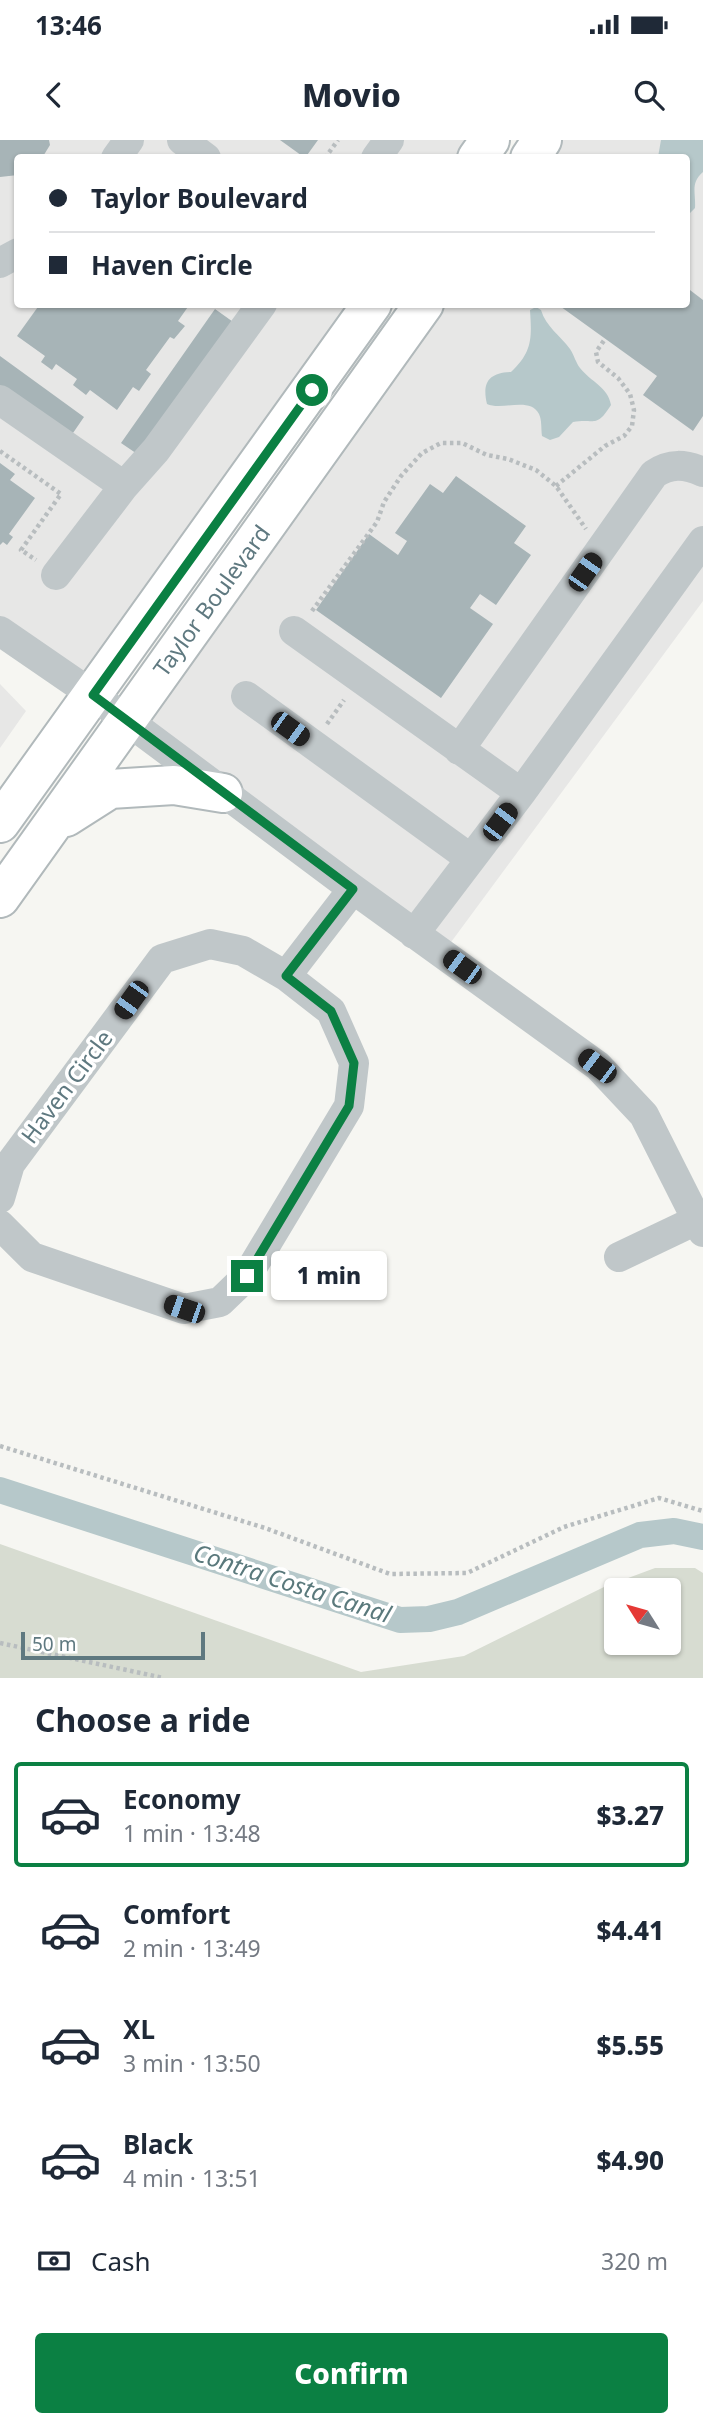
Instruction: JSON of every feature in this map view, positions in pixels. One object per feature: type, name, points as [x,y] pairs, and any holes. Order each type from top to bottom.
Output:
[{"type":"main road","name":"Taylor Boulevard","points":[[0,823],[369,308]]},
{"type":"main road","name":"Taylor Boulevard","points":[[0,898],[422,308]]},
{"type":"main road","points":[[53,825],[110,789],[174,785],[223,793]]},
{"type":"street","points":[[182,140],[201,154]]},
{"type":"street","points":[[56,575],[124,486],[156,450],[259,308]]},
{"type":"street","points":[[0,400],[124,486]]},
{"type":"street","points":[[459,750],[654,474],[666,466],[690,466],[703,472]]},
{"type":"street","points":[[415,934],[521,793],[703,541]]},
{"type":"street","points":[[0,631],[128,720],[353,889],[597,1066],[645,1115],[701,1223],[618,1257]]},
{"type":"street","points":[[294,631],[521,793]]},
{"type":"street","points":[[246,696],[471,859]]},
{"type":"street","points":[[286,976],[353,889]]},
{"type":"street","name":"Haven Circle","points":[[0,1198],[10,1164],[162,959],[210,944],[243,951],[286,976],[331,1011],[354,1063],[349,1106],[247,1276],[220,1302],[184,1309],[32,1257],[0,1225]]},
{"type":"path","points":[[556,486],[605,446],[624,436],[632,426],[634,410],[630,394],[618,378],[598,362],[596,352],[605,339]]},
{"type":"path","points":[[294,631],[316,607],[377,522],[384,502],[401,475],[422,453],[441,443],[461,443],[487,455],[508,459],[536,470],[556,486],[601,549]]},
{"type":"path","points":[[0,451],[61,494],[21,550],[56,575]]},
{"type":"path","points":[[330,719],[341,705]]},
{"type":"path","points":[[0,1446],[265,1528],[390,1574],[467,1573],[564,1527],[659,1498],[703,1511]]},
{"type":"path","points":[[0,1643],[164,1678]]},
{"type":"shaded area","points":[[0,140],[490,140],[480,154],[14,154],[14,308],[370,308],[93,695],[0,631]]},
{"type":"shaded area","points":[[542,140],[703,140],[703,601],[443,953],[128,720],[422,308],[690,308],[690,154],[532,154]]},
{"type":"shaded area","points":[[661,140],[703,140],[703,172],[696,180],[695,208],[690,213],[690,154],[659,154]]},
{"type":"shaded area","points":[[530,310],[541,310],[550,326],[570,349],[580,368],[603,389],[611,405],[598,420],[573,422],[559,437],[550,440],[542,436],[540,416],[535,409],[523,405],[487,404],[485,390],[488,381],[497,374],[511,372],[527,351],[531,329]]},
{"type":"shaded area","points":[[0,684],[26,711],[0,748]]},
{"type":"shaded area","points":[[0,1544],[361,1672],[464,1656],[604,1587],[604,1656],[681,1656],[681,1578],[628,1578],[655,1568],[695,1568],[703,1573],[703,1678],[0,1678]]},
{"type":"building","points":[[0,140],[49,140],[50,145],[44,154],[14,154],[14,175],[0,177]]},
{"type":"building","points":[[280,140],[318,140],[308,154],[299,154]]},
{"type":"building","points":[[690,290],[703,300],[703,416],[693,431],[643,395],[657,376],[563,308],[690,308]]},
{"type":"building","points":[[37,308],[187,308],[178,321],[185,326],[174,339],[170,337],[146,370],[151,374],[139,391],[133,387],[117,410],[90,390],[86,395],[73,385],[77,379],[56,364],[52,370],[41,362],[45,356],[17,336]]},
{"type":"building","points":[[215,309],[243,329],[149,462],[121,443]]},
{"type":"building","points":[[0,356],[84,417],[64,446],[0,400]]},
{"type":"building","points":[[0,463],[15,474],[10,480],[35,498],[9,534],[13,537],[7,545],[3,542],[0,545]]},
{"type":"building","points":[[456,476],[526,526],[514,543],[531,555],[496,605],[480,594],[470,608],[493,624],[441,698],[316,610],[369,534],[398,555],[407,541],[395,533],[430,484],[443,493]]},
{"type":"waterway","name":"Contra Costa Canal","points":[[0,1490],[400,1620],[429,1619],[458,1612],[640,1535],[674,1531],[703,1537]]},
{"type":"route","points":[[247,1276],[349,1106],[354,1063],[331,1011],[286,976],[353,889],[93,695],[312,390]]}]
